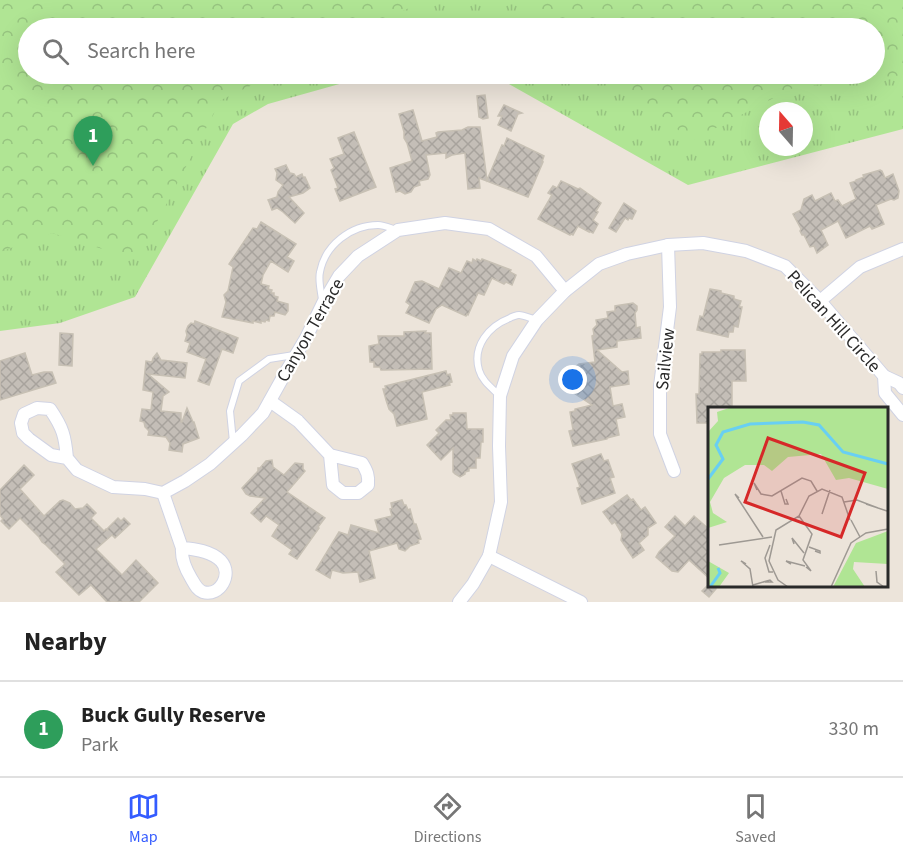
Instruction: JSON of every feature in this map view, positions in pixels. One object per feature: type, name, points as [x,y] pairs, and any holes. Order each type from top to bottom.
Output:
[{"type":"street","name":"Canyon Terrace","points":[[163,493],[210,464],[263,413],[339,276],[358,256],[398,230],[445,223],[489,229],[536,256],[565,291]]},
{"type":"street","name":"Pelican Hill Circle","points":[[459,602],[473,584],[489,556],[501,502],[500,396],[513,356],[537,320],[565,291],[599,264],[627,254],[668,245],[704,243],[746,251],[785,266],[820,301],[884,376],[903,387]]},
{"type":"street","name":"Sailview","points":[[668,245],[670,307],[660,386],[660,434],[674,471]]},
{"type":"street","points":[[820,301],[860,267],[903,249]]},
{"type":"street","name":"Pelican Hill Circle","points":[[884,376],[888,397]]},
{"type":"street","points":[[888,397],[903,415]]},
{"type":"street","points":[[270,401],[298,421],[330,454]]},
{"type":"street","points":[[67,458],[51,455],[29,440],[23,433],[21,423],[24,414],[37,408],[50,409],[66,438],[67,458],[77,470],[113,487],[145,489],[163,493],[182,548]]},
{"type":"street","points":[[489,556],[581,602]]},
{"type":"lane","points":[[323,303],[319,273],[325,255],[336,241],[364,227],[380,225],[398,230]]},
{"type":"lane","points":[[500,396],[484,381],[479,370],[477,358],[480,344],[488,332],[500,322],[518,314],[537,320]]},
{"type":"lane","points":[[233,443],[230,411],[239,381],[269,359],[296,355]]},
{"type":"lane","points":[[888,397],[903,392]]},
{"type":"green space","points":[[0,0],[903,0],[903,129],[813,152],[813,102],[759,102],[759,156],[799,156],[688,185],[509,84],[885,84],[885,18],[18,18],[18,84],[339,84],[268,104],[233,124],[135,297],[60,323],[0,331]]},
{"type":"green space","points":[[0,0],[426,0],[388,18],[18,18],[18,84],[254,84],[221,100],[137,260],[52,233],[0,252]]},
{"type":"green space","points":[[527,0],[903,0],[903,75],[885,77],[885,18],[548,18]]},
{"type":"green space","points":[[625,84],[827,84],[793,88],[766,102],[759,102],[759,106],[691,141]]},
{"type":"building","points":[[485,95],[488,118],[483,119],[479,117],[477,96]]},
{"type":"building","points":[[504,105],[522,113],[518,114],[511,131],[498,125],[502,116],[498,116]]},
{"type":"building","points":[[413,110],[422,141],[437,137],[438,132],[480,127],[487,180],[507,138],[544,156],[528,197],[479,178],[480,188],[468,189],[465,153],[446,158],[446,153],[426,155],[430,175],[428,179],[419,181],[420,185],[414,187],[411,192],[405,194],[400,191],[396,192],[390,168],[412,161],[399,114]]},
{"type":"building","points":[[354,132],[376,187],[340,201],[335,189],[338,188],[331,170],[334,168],[330,159],[344,154],[338,138]]},
{"type":"building","points":[[286,165],[290,173],[296,177],[302,174],[310,188],[303,193],[289,197],[304,213],[295,223],[277,208],[272,210],[268,200],[277,197],[283,185],[276,180],[275,169]]},
{"type":"building","points":[[880,170],[885,178],[893,174],[899,191],[898,198],[876,205],[884,224],[872,229],[870,226],[846,238],[838,221],[821,230],[828,245],[817,253],[814,246],[810,247],[802,235],[793,214],[801,210],[804,199],[812,195],[815,201],[831,193],[835,201],[838,200],[842,206],[856,199],[850,183],[864,177],[863,175]]},
{"type":"building","points":[[561,181],[580,188],[601,203],[593,220],[598,224],[593,233],[578,226],[573,235],[570,235],[538,219],[552,195],[548,193],[553,186],[557,188]]},
{"type":"building","points":[[624,203],[636,211],[632,219],[625,218],[616,232],[609,228]]},
{"type":"building","points":[[261,222],[296,244],[287,257],[294,261],[288,272],[271,261],[261,284],[269,286],[271,293],[278,297],[277,301],[288,304],[288,311],[285,315],[275,312],[274,316],[270,316],[269,321],[261,321],[261,323],[222,317],[226,302],[224,295],[228,291],[233,267],[229,264],[253,228],[257,229]]},
{"type":"building","points":[[473,259],[481,261],[482,259],[511,270],[510,272],[516,275],[512,285],[492,278],[484,295],[478,293],[466,316],[442,305],[436,309],[429,323],[406,313],[410,305],[406,302],[415,282],[422,281],[439,289],[449,268],[461,273],[467,261],[472,263]]},
{"type":"building","points":[[710,289],[734,296],[734,299],[741,301],[738,327],[734,326],[733,332],[729,332],[728,337],[697,330]]},
{"type":"building","points":[[633,303],[637,306],[636,328],[640,327],[641,338],[617,341],[617,347],[597,350],[622,372],[628,371],[629,384],[610,387],[613,406],[622,404],[625,417],[616,419],[619,435],[573,446],[569,431],[573,430],[570,412],[592,405],[574,393],[577,385],[575,367],[579,364],[595,362],[592,336],[594,335],[593,329],[597,325],[596,320],[608,318],[607,312],[615,311],[615,306]]},
{"type":"building","points":[[195,321],[238,338],[233,353],[222,349],[209,385],[198,381],[206,359],[187,352],[190,343],[185,341],[186,331],[188,326],[191,323],[194,324]]},
{"type":"building","points":[[426,331],[425,333],[431,333],[432,369],[381,370],[380,367],[374,367],[374,362],[370,362],[369,346],[379,344],[378,336],[404,336],[404,332]]},
{"type":"building","points":[[60,333],[73,334],[72,366],[59,365]]},
{"type":"building","points":[[721,350],[745,350],[746,381],[732,381],[732,407],[708,407],[708,423],[697,423],[696,394],[699,394],[700,354],[702,352],[721,352]]},
{"type":"building","points":[[25,353],[32,375],[52,372],[56,383],[0,400],[0,361]]},
{"type":"building","points":[[157,353],[161,360],[187,363],[185,378],[148,374],[169,392],[163,396],[161,411],[181,413],[182,422],[187,408],[194,422],[199,438],[183,444],[182,452],[169,450],[170,443],[166,437],[148,435],[149,431],[144,422],[140,421],[142,409],[151,410],[153,392],[143,390],[146,361],[152,362]]},
{"type":"building","points":[[446,371],[447,375],[450,374],[452,382],[449,383],[450,385],[422,392],[427,419],[397,426],[394,414],[389,409],[386,400],[383,389],[386,389],[385,386]]},
{"type":"building","points":[[466,413],[467,429],[483,429],[483,442],[481,442],[480,458],[476,458],[476,468],[469,468],[469,471],[460,477],[453,472],[453,448],[441,460],[427,445],[439,433],[436,430],[446,420],[451,420],[450,415]]},
{"type":"building","points":[[601,454],[604,461],[608,460],[614,477],[610,478],[615,493],[582,504],[577,488],[580,487],[572,464]]},
{"type":"building","points":[[272,460],[273,467],[284,475],[295,463],[303,464],[305,471],[287,492],[325,518],[297,559],[289,554],[292,550],[272,536],[279,525],[266,516],[261,522],[251,513],[265,498],[250,496],[242,488],[258,471],[258,468],[266,461]]},
{"type":"building","points":[[24,465],[34,475],[20,489],[44,516],[63,500],[75,509],[83,508],[87,504],[96,513],[91,518],[104,531],[106,529],[108,531],[107,529],[118,518],[121,521],[124,518],[130,524],[115,538],[112,535],[96,549],[122,575],[136,560],[158,583],[139,602],[107,602],[91,585],[79,595],[56,572],[65,564],[20,518],[9,529],[1,521],[3,519],[0,515],[0,490]]},
{"type":"building","points":[[627,495],[641,510],[645,507],[656,523],[648,528],[648,535],[639,543],[644,550],[633,558],[621,540],[622,534],[615,522],[612,524],[603,512]]},
{"type":"building","points":[[402,500],[408,510],[410,509],[414,524],[416,524],[421,539],[418,540],[419,543],[410,546],[405,551],[399,549],[397,543],[369,551],[375,578],[360,582],[358,572],[343,573],[332,570],[330,578],[316,570],[339,532],[348,535],[351,525],[379,533],[375,520],[392,516],[391,503]]},
{"type":"building","points":[[675,516],[685,526],[694,516],[708,528],[708,577],[689,560],[678,572],[672,571],[656,557],[675,536],[665,527]]},
{"type":"building","points":[[708,585],[716,589],[709,597],[702,591]]},
{"type":"place","name":"Buck Gully Reserve","points":[[93,166]]}]
